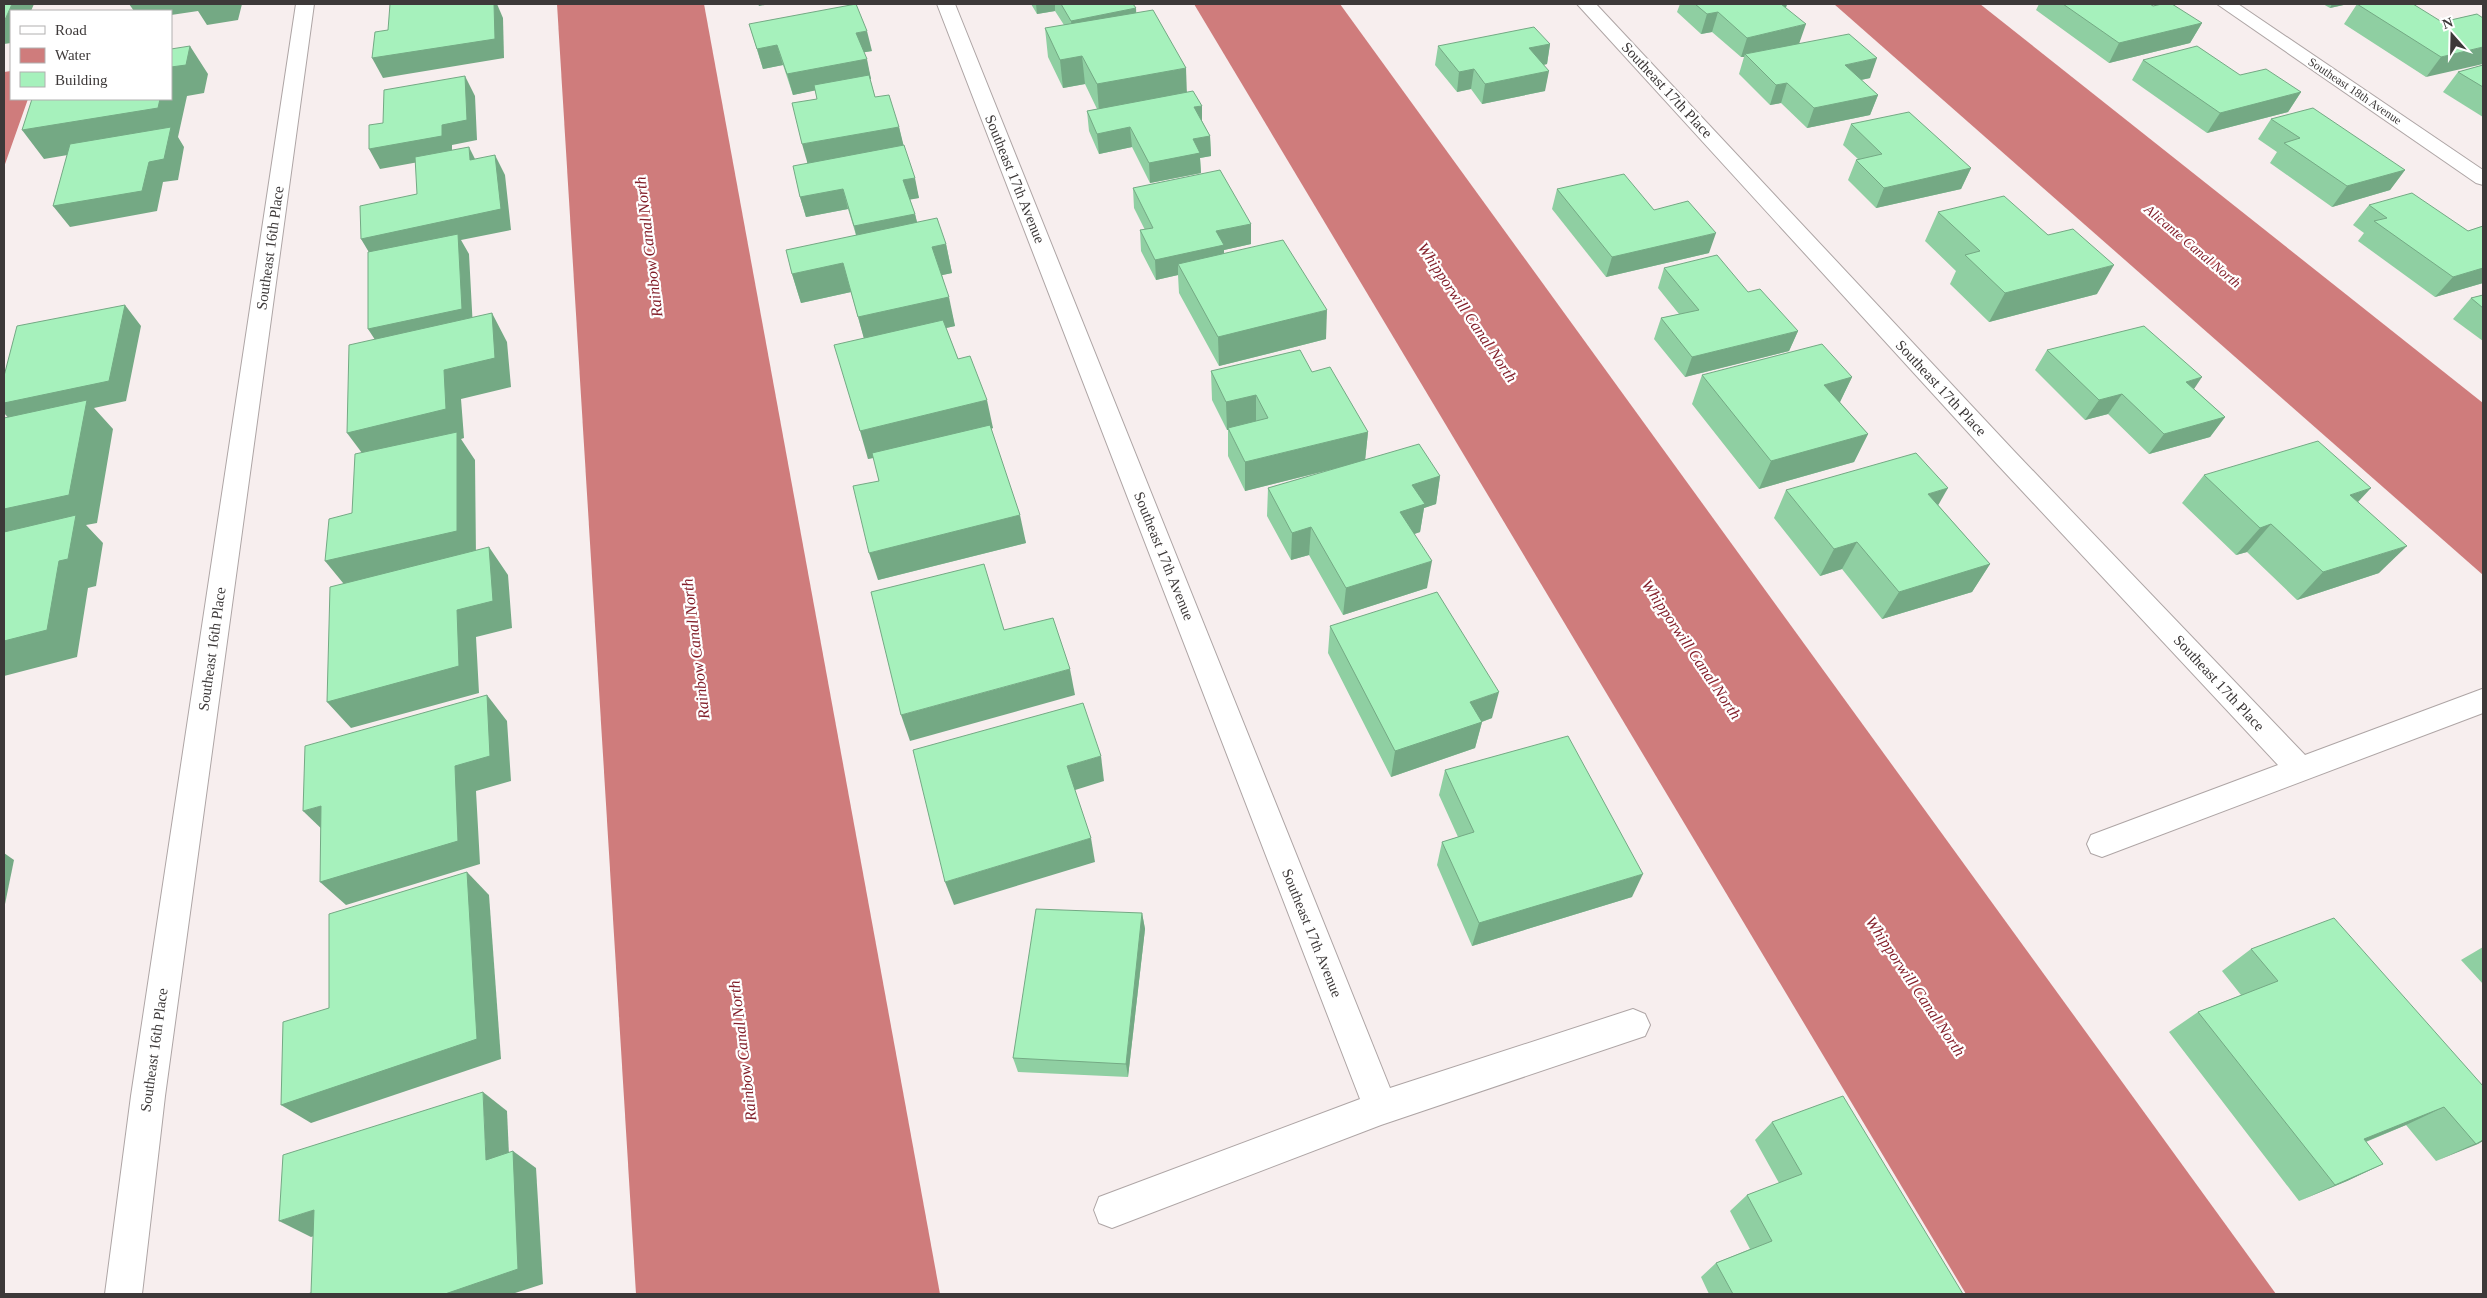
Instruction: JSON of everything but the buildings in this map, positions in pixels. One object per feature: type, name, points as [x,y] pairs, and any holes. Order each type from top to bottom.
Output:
[{"type":"street","name":"Southeast 16th Place","points":[[123,1294],[150,1076],[305,4]]},
{"type":"street","name":"Southeast 17th Avenue","points":[[946,4],[1381,1108]]},
{"type":"street","name":"Southeast 17th Place","points":[[1586,4],[2005,457],[2300,769]]},
{"type":"street","name":"Southeast 18th Avenue","points":[[2226,4],[2483,179]]},
{"type":"street","points":[[2102,844],[2482,701]]},
{"type":"street","points":[[1112,1210],[1381,1108],[1633,1025]]},
{"type":"water","name":"Rainbow Canal North","points":[[557,4],[704,4],[940,1294],[636,1294]]},
{"type":"water","name":"Whipporwill Canal North","points":[[1194,4],[1340,4],[2276,1294],[1966,1294]]},
{"type":"water","name":"Alicante Canal North","points":[[1834,4],[1980,4],[2483,403],[2483,575]]},
{"type":"water","points":[[10,71],[10,100],[28,100],[4,167],[4,72]]}]
